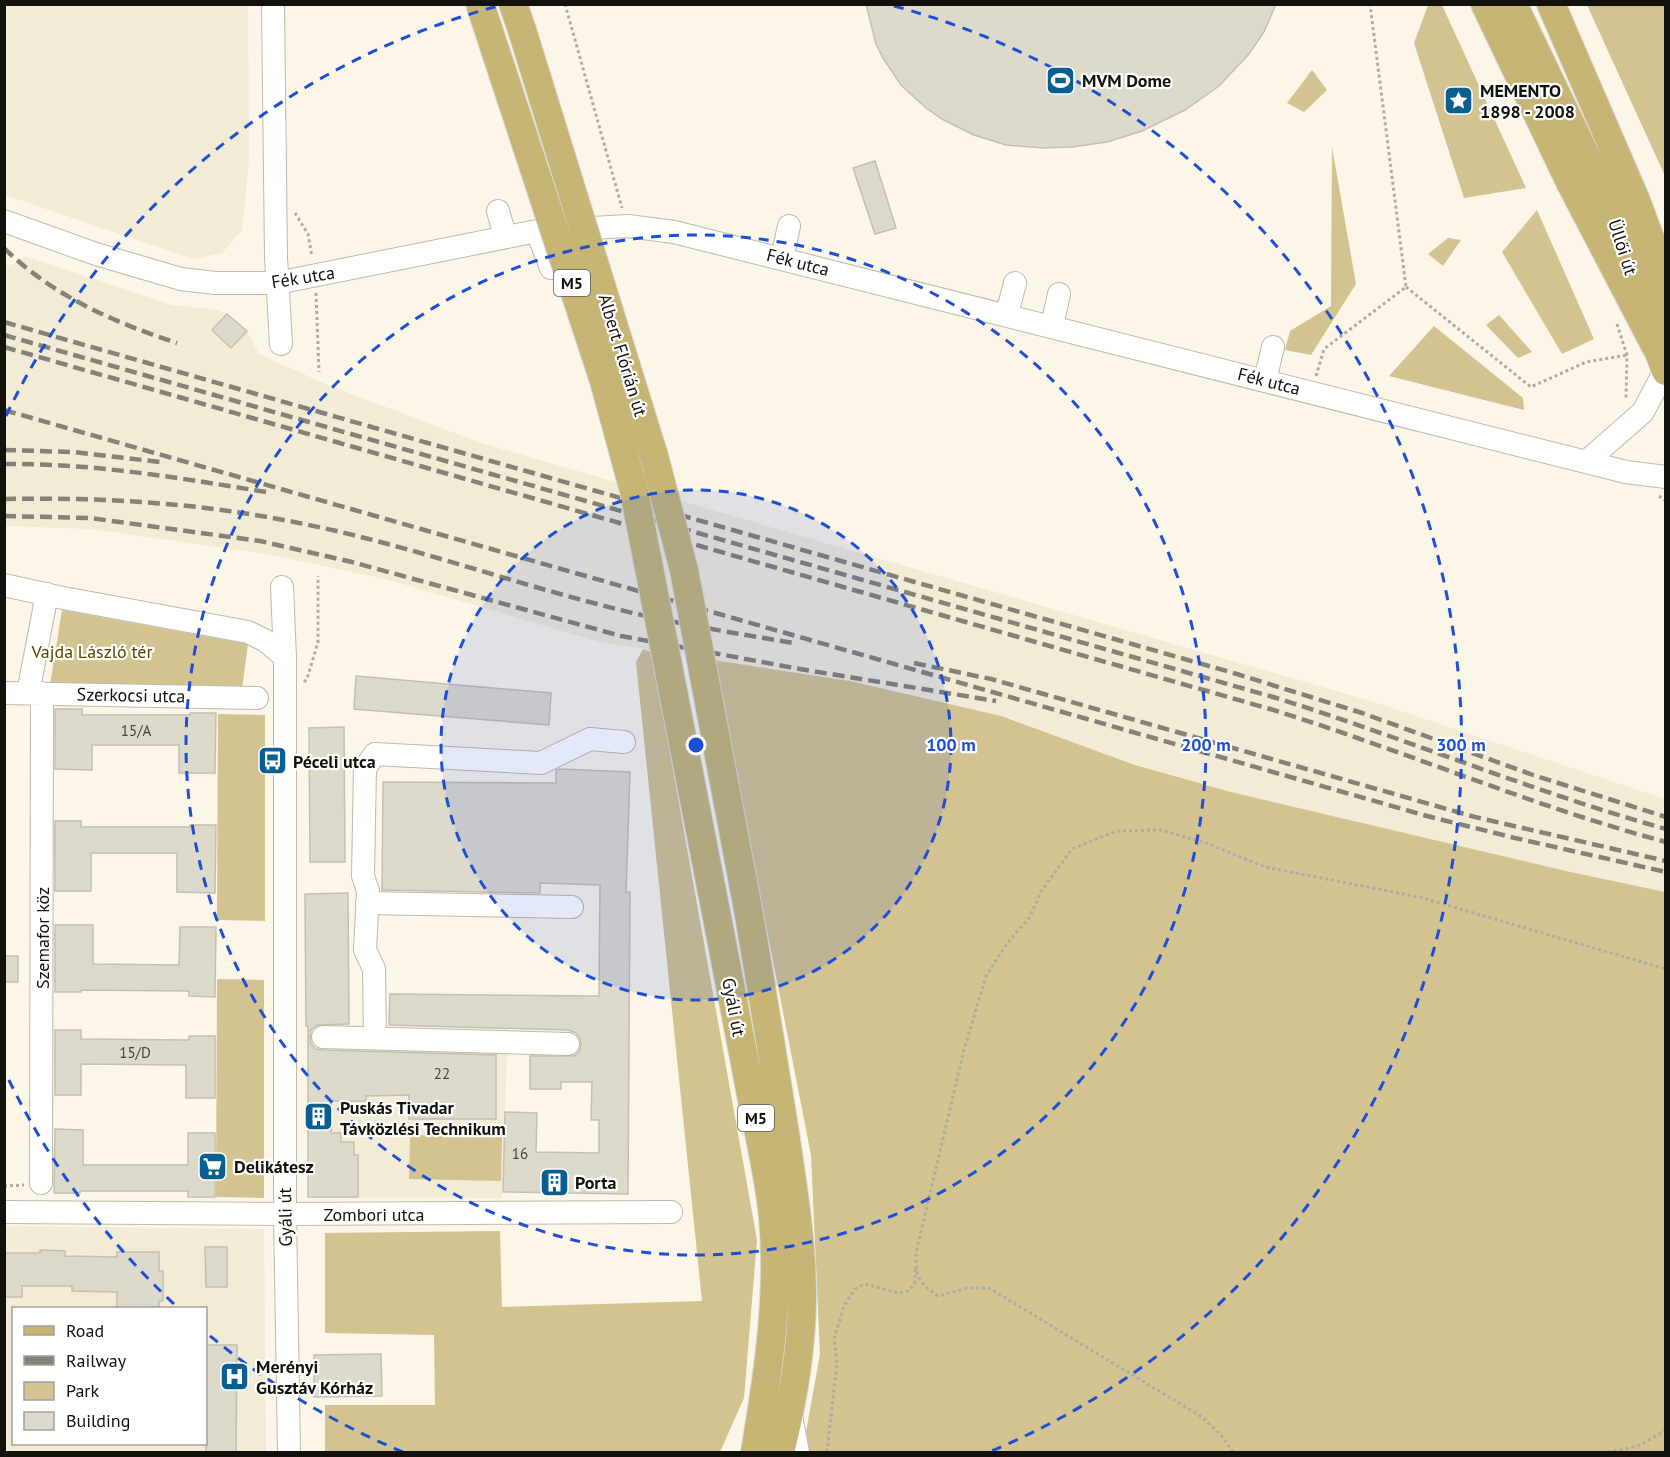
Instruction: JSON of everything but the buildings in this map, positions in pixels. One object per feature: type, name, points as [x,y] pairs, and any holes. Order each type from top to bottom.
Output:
[{"type":"main road","name":"Albert Flórián út","points":[[480,4],[604,381],[634,491],[648,565]]},
{"type":"main road","name":"Albert Flórián út","points":[[513,4],[654,456],[684,570]]},
{"type":"main road","points":[[1485,4],[1570,182],[1662,362]]},
{"type":"main road","points":[[1513,4],[1609,204]]},
{"type":"main road","points":[[1551,4],[1635,198],[1665,279]]},
{"type":"main road","name":"Üllői út","points":[[1609,204],[1662,362]]},
{"type":"main road","name":"Üllői út","points":[[1609,204],[1665,311]]},
{"type":"main road","name":"Gyáli út","points":[[648,565],[765,1163],[773,1217],[775,1280],[773,1327],[755,1452]]},
{"type":"main road","name":"Gyáli út","points":[[684,570],[748,909],[794,1192],[802,1295],[800,1347],[797,1378],[780,1452]]},
{"type":"street","points":[[273,4],[277,284],[281,344]]},
{"type":"street","points":[[498,211],[506,236]]},
{"type":"street","name":"Fék utca","points":[[4,221],[96,254],[181,279],[215,283],[277,284],[537,231],[628,226],[674,232],[1007,314],[1626,472],[1665,477]]},
{"type":"street","points":[[782,258],[789,226]]},
{"type":"street","points":[[537,231],[551,268]]},
{"type":"street","points":[[1007,314],[1015,283]]},
{"type":"street","points":[[1052,326],[1059,294]]},
{"type":"street","points":[[1265,380],[1273,347]]},
{"type":"street","points":[[1586,462],[1643,412],[1662,362]]},
{"type":"street","name":"Fék utca","points":[[1626,472],[1665,468]]},
{"type":"street","points":[[4,585],[248,632],[266,641],[285,657]]},
{"type":"street","name":"Gyáli út","points":[[282,587],[285,657],[285,1214],[289,1452]]},
{"type":"street","name":"Szemafor köz","points":[[41,1183],[35,693],[47,594]]},
{"type":"street","name":"Szerkocsi utca","points":[[4,693],[257,698]]},
{"type":"street","points":[[375,1038],[374,969],[365,950],[368,891],[363,876],[364,768],[375,754],[541,763],[590,739],[624,742]]},
{"type":"street","points":[[368,903],[572,907]]},
{"type":"street","points":[[323,1037],[568,1044]]},
{"type":"street","name":"Zombori utca","points":[[4,1212],[285,1214],[671,1212]]},
{"type":"street","points":[[741,1452],[762,1412]]},
{"type":"street","points":[[790,1413],[798,1452]]},
{"type":"path","points":[[565,4],[628,226]]},
{"type":"path","points":[[1370,4],[1406,287],[1531,387],[1586,362],[1627,355],[1626,403]]},
{"type":"path","points":[[275,197],[297,214],[308,234],[315,276]]},
{"type":"path","points":[[1311,392],[1324,349],[1406,287]]},
{"type":"path","points":[[317,304],[319,372]]},
{"type":"path","points":[[318,576],[318,642]]},
{"type":"path","points":[[827,1452],[837,1362],[834,1339],[843,1306],[855,1289],[865,1284],[899,1293],[909,1292],[915,1282],[917,1248],[961,1061],[986,976],[1008,942],[1029,918],[1042,890],[1072,849],[1116,831],[1161,830],[1206,843],[1265,867],[1419,897],[1665,969]]},
{"type":"path","points":[[915,1268],[923,1286],[938,1296],[969,1288],[989,1288],[1202,1417],[1221,1435],[1233,1452]]},
{"type":"path","points":[[1608,1452],[1638,1446],[1665,1430]]},
{"type":"shaded area","points":[[5,4],[248,5],[249,160],[242,230],[222,253],[193,259],[5,195]]},
{"type":"shaded area","points":[[25,256],[172,305],[218,310],[227,314],[213,330],[247,331],[259,354],[330,386],[481,443],[1374,702],[1665,799],[1665,892],[1231,792],[850,681],[600,642],[389,580],[262,553],[91,529],[5,526],[4,260],[10,266]]},
{"type":"shaded area","points":[[308,1050],[507,1051],[502,1198],[308,1197]]},
{"type":"shaded area","name":"Merényi Gusztáv Kórház","points":[[5,1226],[264,1229],[266,1452],[5,1452]]},
{"type":"green space","points":[[1428,5],[1442,5],[1526,188],[1464,198],[1414,43]]},
{"type":"green space","points":[[1587,5],[1665,5],[1665,176]]},
{"type":"green space","points":[[1312,70],[1327,90],[1304,112],[1287,103]]},
{"type":"green space","points":[[1332,147],[1356,284],[1311,355],[1285,350],[1290,331],[1331,306]]},
{"type":"green space","points":[[1537,210],[1594,339],[1562,354],[1502,252]]},
{"type":"green space","points":[[1448,238],[1461,240],[1443,266],[1428,254]]},
{"type":"green space","points":[[1499,315],[1532,352],[1518,358],[1486,325]]},
{"type":"green space","points":[[1434,326],[1523,398],[1524,410],[1389,376]]},
{"type":"green space","name":"Vajda László tér","points":[[62,610],[248,644],[242,689],[50,685]]},
{"type":"green space","points":[[643,649],[652,652],[757,1240],[744,1398],[720,1452],[325,1452],[325,1405],[435,1405],[434,1335],[325,1333],[325,1233],[500,1231],[502,1307],[702,1301],[636,662]]},
{"type":"green space","points":[[714,660],[850,681],[1001,716],[1132,764],[1231,792],[1665,892],[1665,1452],[808,1452],[806,1432],[820,1354],[811,1155]]},
{"type":"green space","points":[[218,714],[265,715],[265,921],[217,920]]},
{"type":"green space","points":[[217,979],[264,980],[264,1198],[216,1197]]},
{"type":"green space","points":[[410,1135],[502,1137],[501,1181],[409,1179]]},
{"type":"railway","points":[[4,248],[63,294],[130,326],[177,343]]},
{"type":"railway","points":[[4,322],[1237,674],[1362,713],[1533,775],[1666,817]]},
{"type":"railway","points":[[4,335],[1273,697],[1567,799],[1666,829]]},
{"type":"railway","points":[[4,347],[1270,709],[1566,812],[1666,842]]},
{"type":"railway","points":[[4,410],[1427,816],[1666,872]]},
{"type":"railway","points":[[4,450],[73,452],[160,462]]},
{"type":"railway","points":[[4,464],[103,469],[266,492]]},
{"type":"railway","points":[[4,499],[115,500],[189,506],[262,516],[337,531],[625,611],[793,643]]},
{"type":"railway","points":[[4,516],[90,518],[260,541],[352,562],[621,636],[800,669],[996,701]]},
{"type":"railway","points":[[914,663],[991,679],[1475,817],[1666,861]]},
{"type":"place","name":"MVM Dome","points":[[1061,80]]},
{"type":"place","name":"MEMENTO 1898 - 2008","points":[[1459,100]]},
{"type":"place","name":"Péceli utca","points":[[272,761]]},
{"type":"place","name":"Puskás Tivadar Távközlési Technikum","points":[[319,1117]]},
{"type":"place","name":"Delikátesz","points":[[213,1166]]},
{"type":"place","name":"Porta","points":[[554,1182]]},
{"type":"place","name":"Merényi Gusztáv Kórház","points":[[235,1376]]}]
